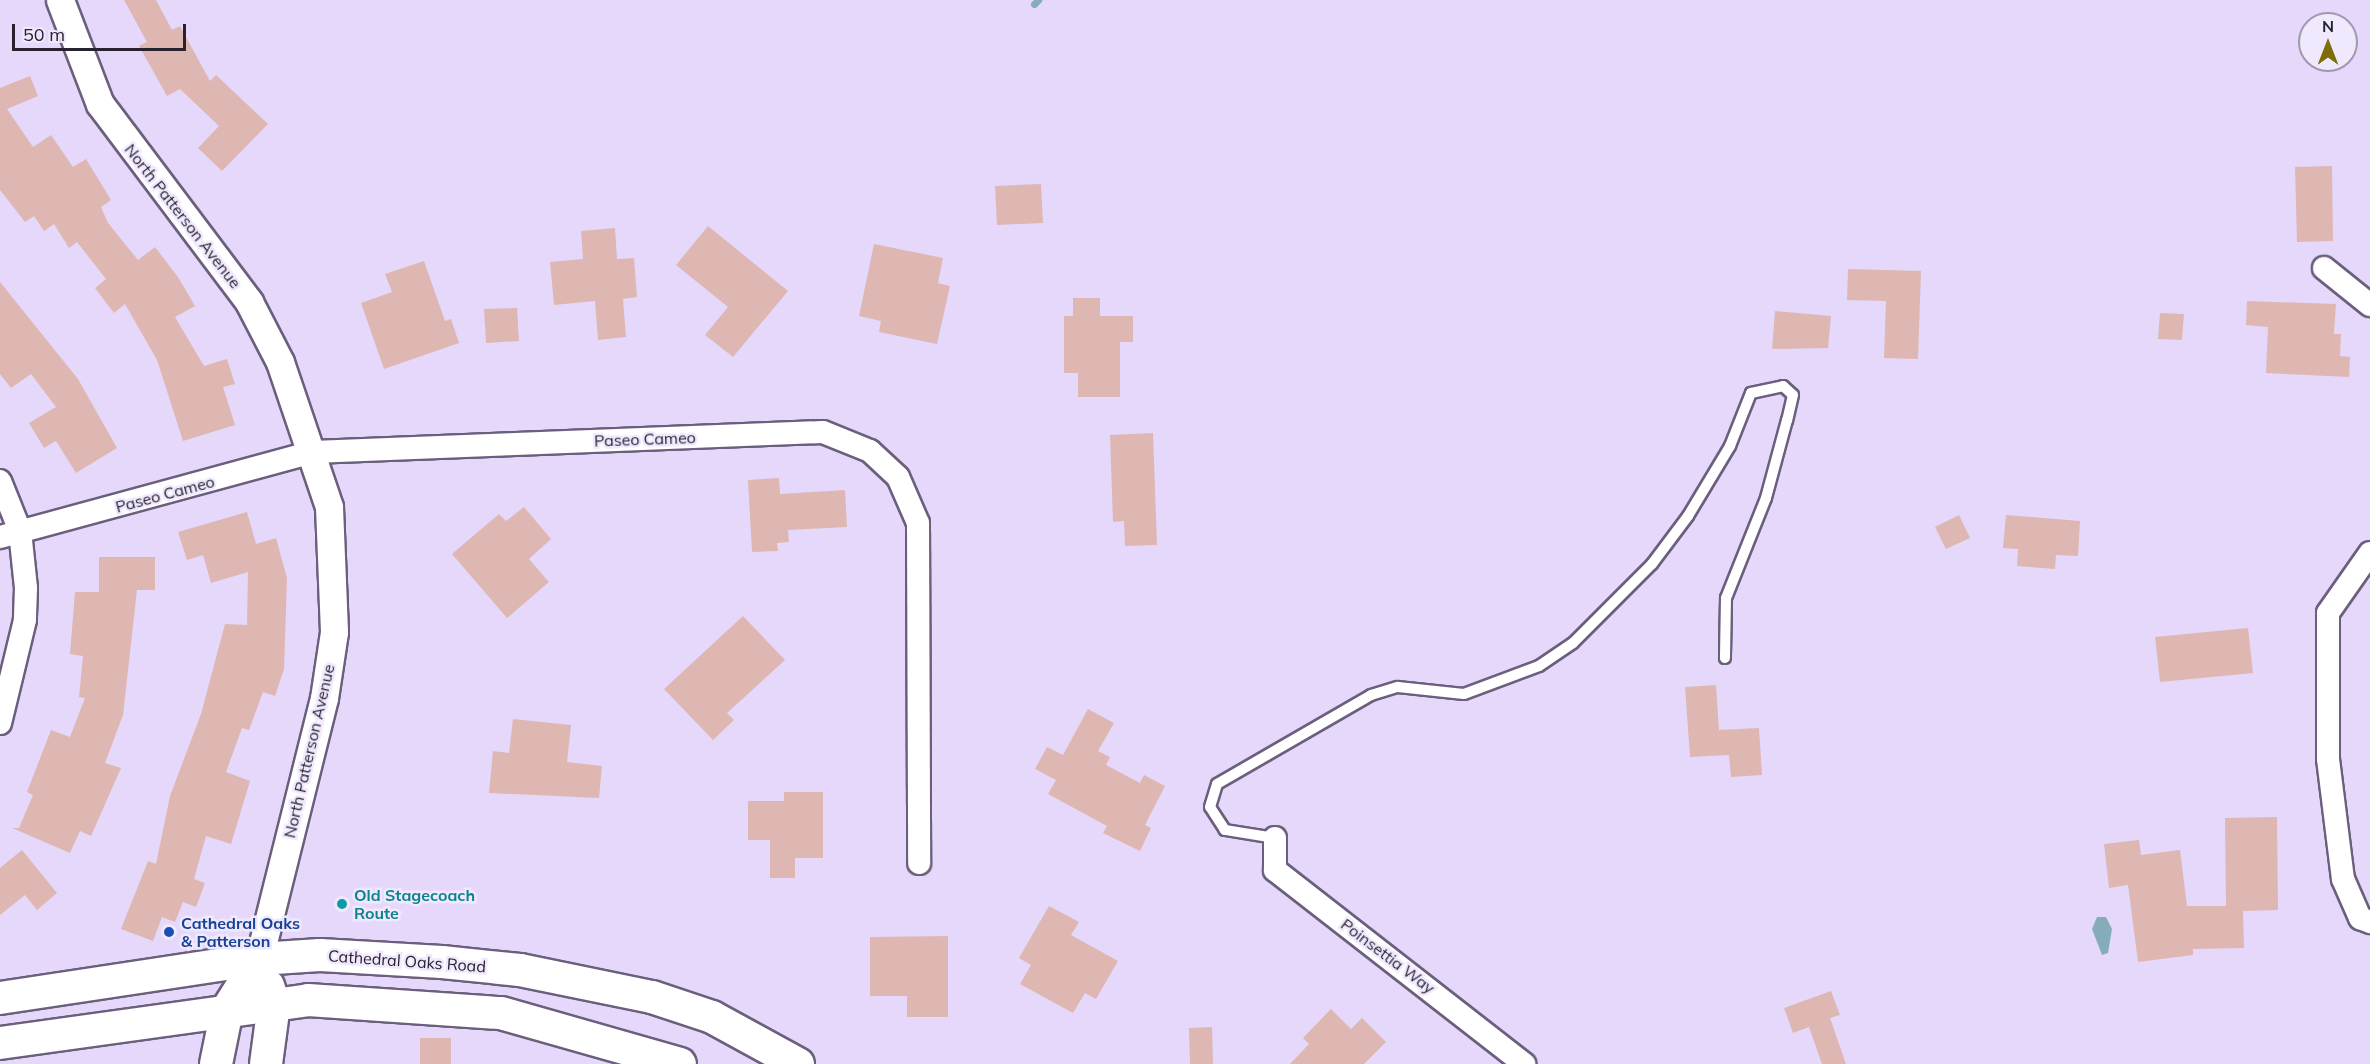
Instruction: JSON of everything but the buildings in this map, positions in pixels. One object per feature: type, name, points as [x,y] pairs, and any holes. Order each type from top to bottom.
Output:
[{"type":"main road","name":"Cathedral Oaks Road","points":[[0,998],[259,959],[320,955],[442,962],[599,984],[712,1017],[798,1064]]},
{"type":"main road","points":[[259,959],[274,1004],[266,1064]]},
{"type":"main road","name":"North Patterson Avenue","points":[[216,1064],[226,1010],[259,959]]},
{"type":"main road","points":[[0,1043],[274,1004],[419,1004],[501,1013],[680,1064]]},
{"type":"street","name":"North Patterson Avenue","points":[[60,0],[100,104],[249,302],[280,362],[313,452],[329,507],[334,632],[324,698],[259,959]]},
{"type":"street","points":[[2324,268],[2370,304]]},
{"type":"street","name":"Paseo Cameo","points":[[10,534],[313,452],[823,432],[870,451],[898,477],[918,523],[919,863]]},
{"type":"street","points":[[0,481],[25,620],[0,723]]},
{"type":"street","points":[[2370,553],[2328,614],[2328,759],[2343,879],[2360,918],[2370,922]]},
{"type":"street","name":"Poinsettia Way","points":[[1275,838],[1275,870],[1524,1064]]},
{"type":"lane","points":[[1275,838],[1225,831],[1210,807],[1217,784],[1371,696],[1398,687],[1464,694],[1539,666],[1573,643],[1652,564],[1688,516],[1730,446],[1751,393],[1783,386],[1793,395],[1766,498],[1726,598],[1725,658]]},
{"type":"shaded area","points":[[2097,917],[2106,917],[2112,929],[2108,953],[2102,955],[2092,929]]},
{"type":"waterway","points":[[1034,4],[1038,0]]},
{"type":"place","name":"Old Stagecoach Route","points":[[342,904]]},
{"type":"place","name":"Cathedral Oaks & Patterson","points":[[169,932]]}]
